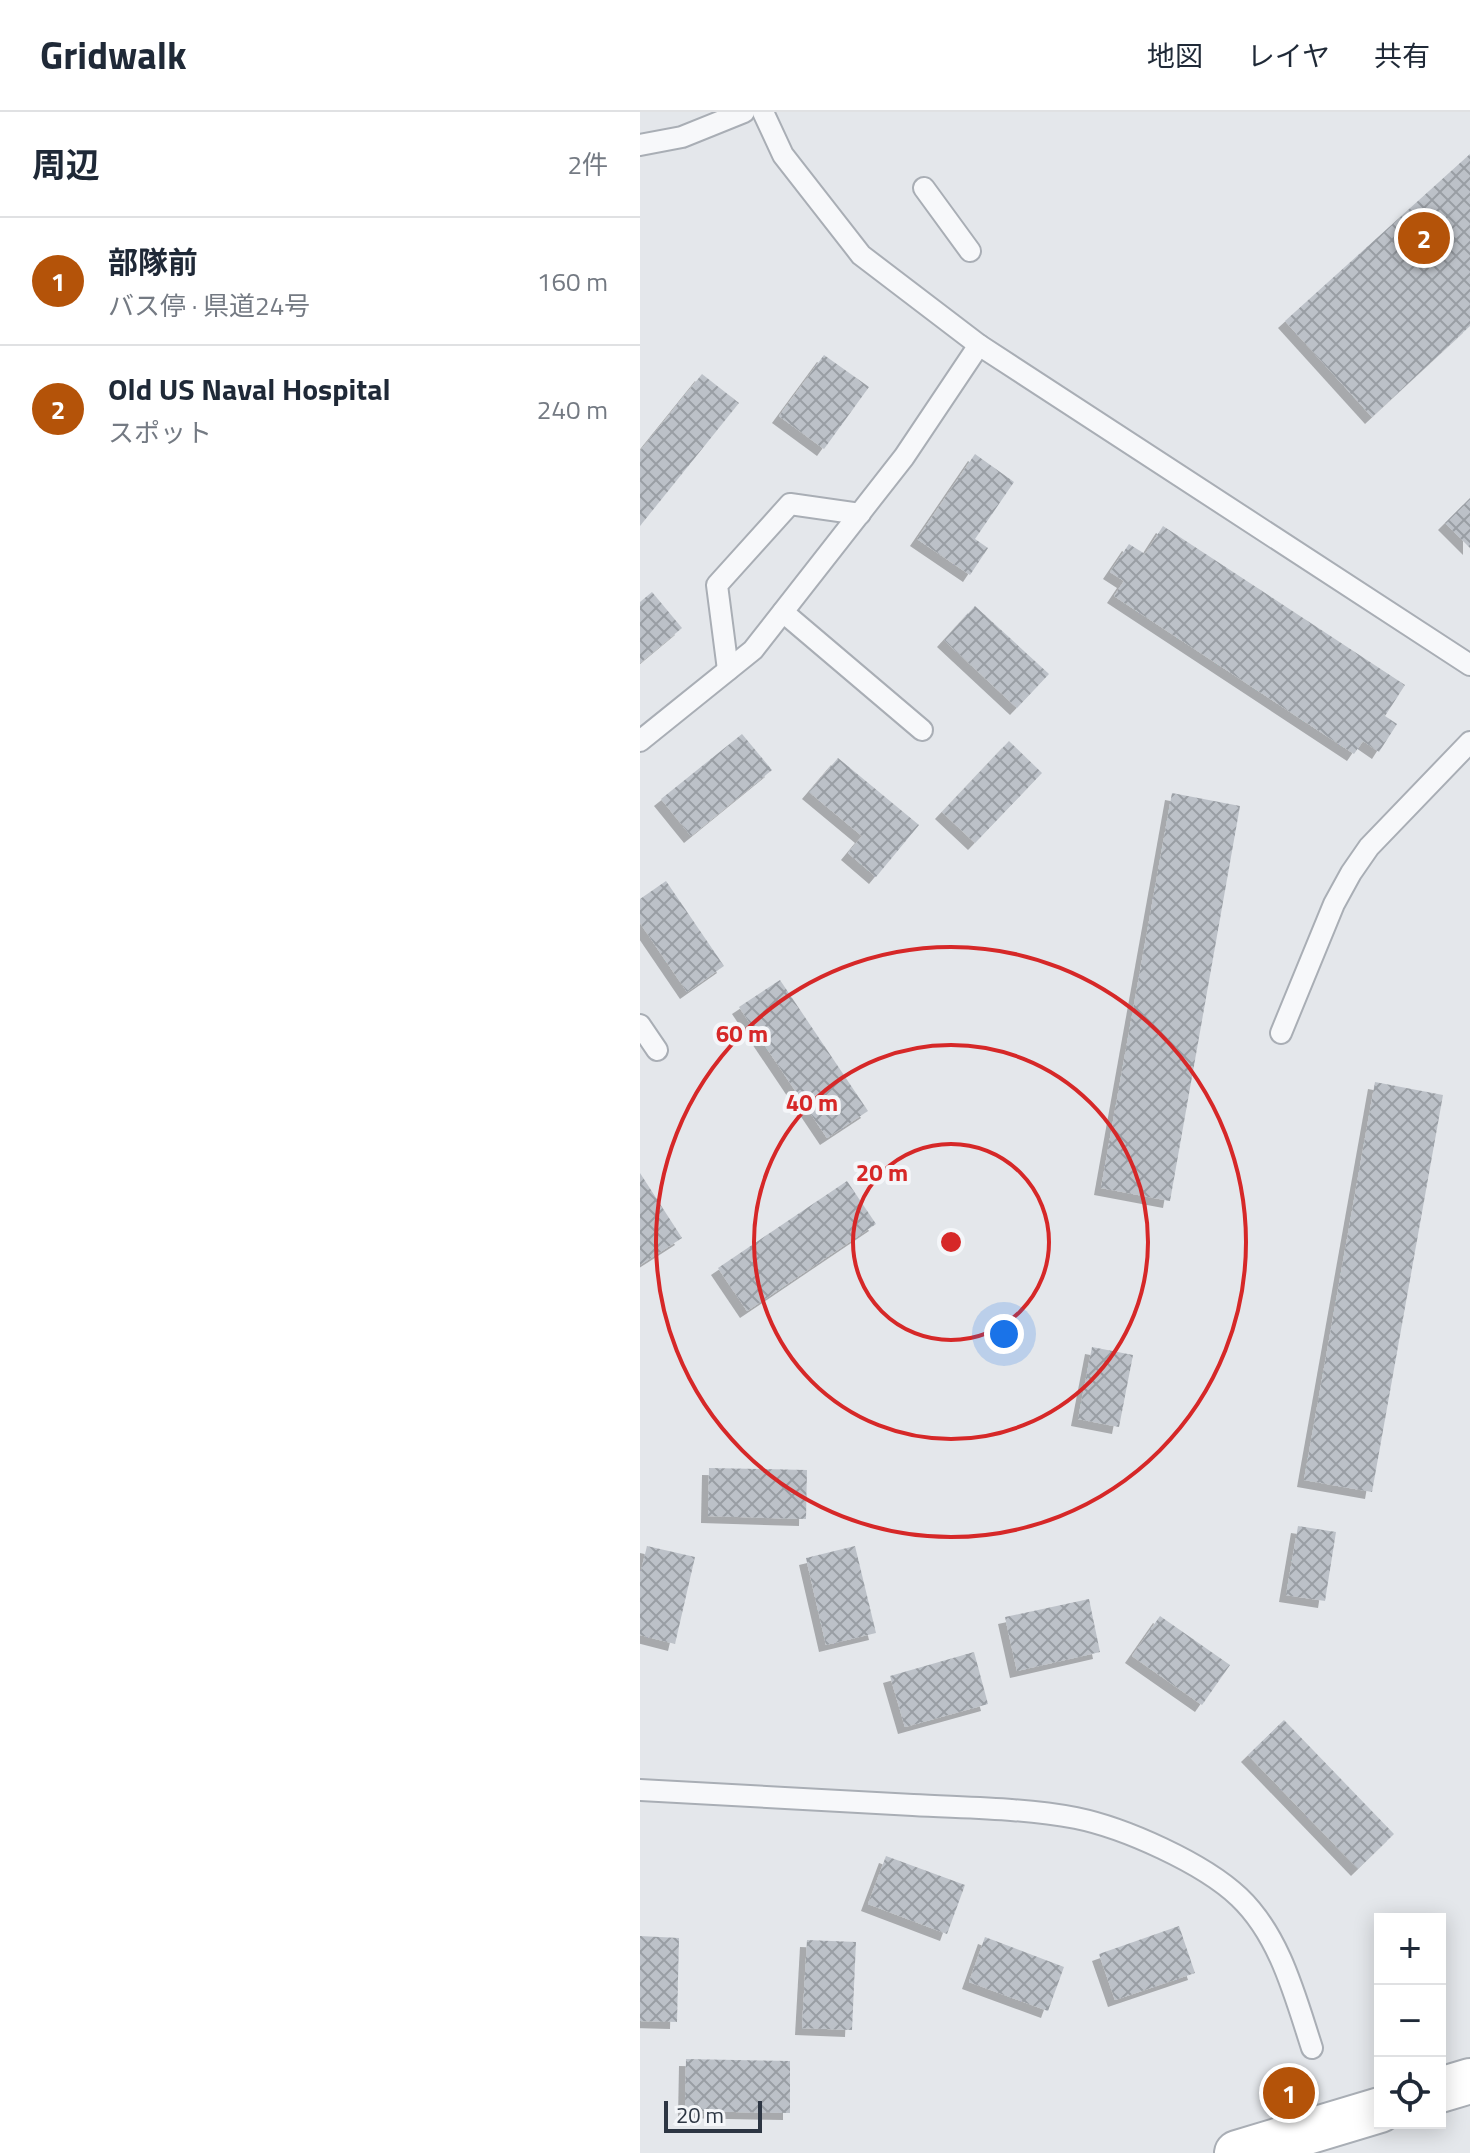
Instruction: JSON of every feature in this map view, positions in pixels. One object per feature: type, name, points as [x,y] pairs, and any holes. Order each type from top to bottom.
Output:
[{"type":"main road","points":[[1446,2088],[1470,2081]]},
{"type":"main road","points":[[1237,2153],[1374,2112]]},
{"type":"lane","points":[[640,145],[682,137],[744,112]]},
{"type":"lane","points":[[763,112],[783,155],[861,255],[979,345],[1470,665]]},
{"type":"lane","points":[[924,188],[970,251]]},
{"type":"lane","points":[[640,741],[753,650],[904,457],[979,345]]},
{"type":"lane","points":[[728,670],[717,585],[790,504],[860,514]]},
{"type":"lane","points":[[783,612],[922,730]]},
{"type":"lane","points":[[1281,1033],[1334,904],[1351,873],[1369,847],[1470,742]]},
{"type":"lane","points":[[640,1025],[657,1050]]},
{"type":"lane","points":[[640,1790],[995,1810],[1077,1818],[1139,1839],[1197,1866],[1238,1897],[1266,1929],[1293,1990],[1312,2048]]},
{"type":"building","points":[[1470,154],[1470,326],[1372,417],[1285,321]]},
{"type":"building","points":[[824,355],[869,387],[824,449],[779,416]]},
{"type":"building","points":[[702,374],[739,403],[640,526],[640,451]]},
{"type":"building","points":[[975,454],[1014,482],[975,539],[988,548],[970,575],[917,539]]},
{"type":"building","points":[[1470,498],[1470,548],[1445,523]]},
{"type":"building","points":[[1163,526],[1405,685],[1385,716],[1397,724],[1379,752],[1363,741],[1354,754],[1114,596],[1124,581],[1110,572],[1129,544],[1145,554]]},
{"type":"building","points":[[652,592],[682,628],[640,663],[640,602]]},
{"type":"building","points":[[975,606],[1049,674],[1017,708],[944,640]]},
{"type":"building","points":[[742,734],[772,770],[691,836],[661,799]]},
{"type":"building","points":[[1009,741],[1042,773],[975,843],[942,812]]},
{"type":"building","points":[[838,758],[919,825],[876,877],[848,853],[862,836],[809,792]]},
{"type":"building","points":[[1172,793],[1240,806],[1170,1201],[1101,1188]]},
{"type":"building","points":[[666,881],[724,966],[687,992],[640,923],[640,899]]},
{"type":"building","points":[[780,980],[868,1111],[827,1138],[739,1007]]},
{"type":"building","points":[[1375,1082],[1443,1095],[1372,1492],[1304,1480]]},
{"type":"building","points":[[640,1173],[682,1238],[640,1265]]},
{"type":"building","points":[[847,1181],[876,1224],[747,1311],[718,1268]]},
{"type":"building","points":[[1092,1347],[1133,1355],[1119,1427],[1078,1419]]},
{"type":"building","points":[[709,1468],[807,1470],[806,1519],[708,1516]]},
{"type":"building","points":[[1298,1526],[1336,1532],[1325,1601],[1286,1595]]},
{"type":"building","points":[[647,1546],[695,1557],[675,1644],[640,1635],[640,1575]]},
{"type":"building","points":[[855,1546],[876,1633],[826,1645],[806,1558]]},
{"type":"building","points":[[1089,1599],[1100,1652],[1017,1671],[1005,1617]]},
{"type":"building","points":[[1160,1616],[1230,1665],[1202,1705],[1132,1656]]},
{"type":"building","points":[[974,1652],[988,1704],[905,1727],[890,1676]]},
{"type":"building","points":[[1284,1720],[1394,1834],[1358,1869],[1248,1755]]},
{"type":"building","points":[[886,1856],[965,1885],[947,1934],[868,1904]]},
{"type":"building","points":[[1179,1926],[1195,1973],[1115,2000],[1099,1954]]},
{"type":"building","points":[[640,1936],[679,1938],[677,2022],[640,2021]]},
{"type":"building","points":[[985,1937],[1064,1967],[1048,2011],[969,1982]]},
{"type":"building","points":[[807,1940],[856,1942],[852,2030],[802,2028]]},
{"type":"building","points":[[686,2059],[790,2061],[790,2113],[685,2111]]},
{"type":"place","name":"Old US Naval Hospital","points":[[1424,238]]},
{"type":"place","name":"部隊前","points":[[1289,2093]]}]
